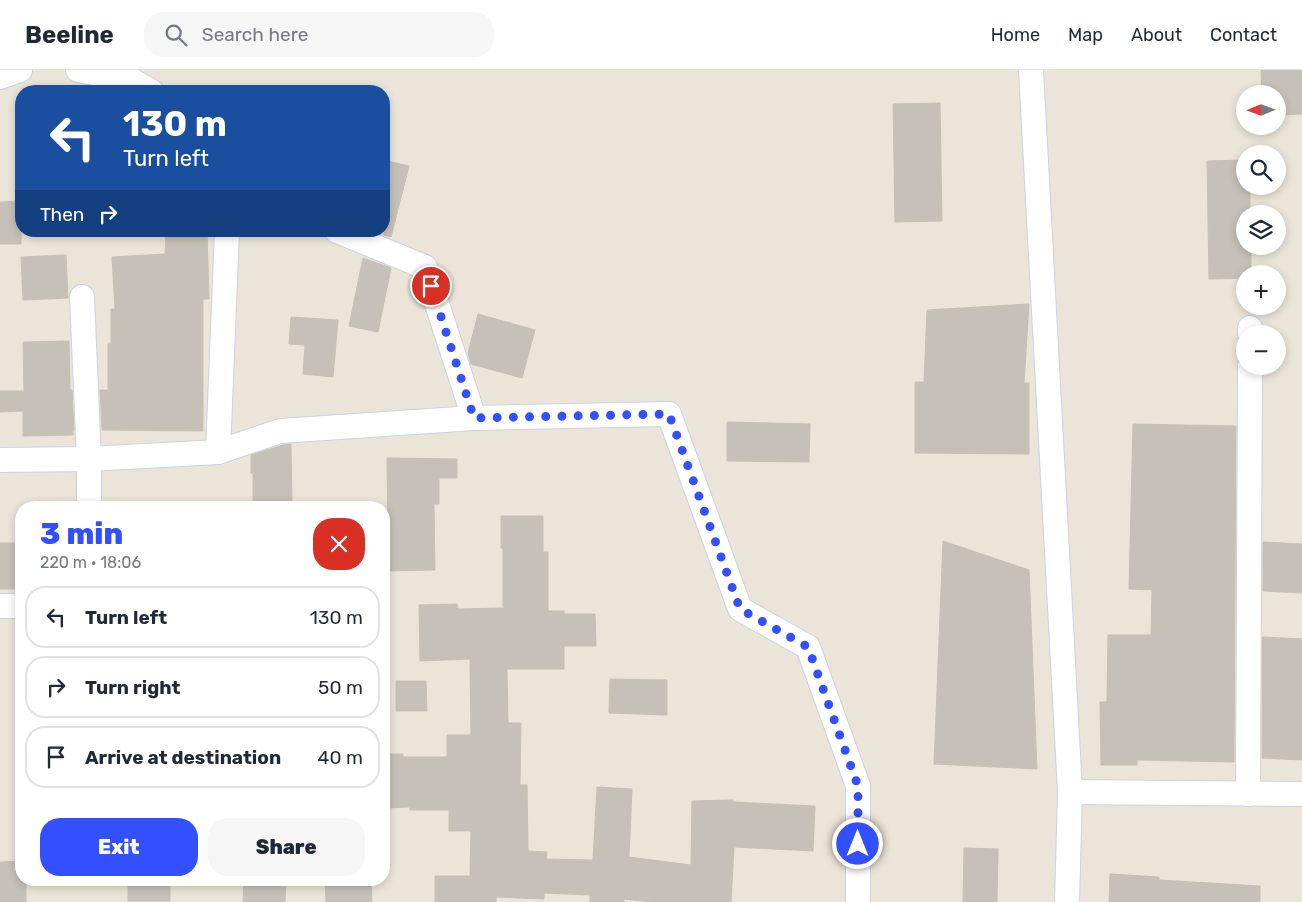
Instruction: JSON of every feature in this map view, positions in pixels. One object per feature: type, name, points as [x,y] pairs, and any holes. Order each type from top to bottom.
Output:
[{"type":"street","points":[[0,77],[20,70]]},
{"type":"street","points":[[78,70],[131,80],[140,85]]},
{"type":"street","points":[[1031,70],[1070,792],[1068,902]]},
{"type":"street","points":[[218,452],[227,237]]},
{"type":"street","points":[[352,237],[425,267],[474,418]]},
{"type":"street","points":[[82,297],[89,501]]},
{"type":"street","points":[[1248,794],[1250,375]]},
{"type":"street","points":[[0,460],[89,459],[218,452],[280,431],[474,418],[669,414],[740,609],[808,647],[858,786],[858,902]]},
{"type":"street","points":[[0,606],[15,606]]},
{"type":"street","points":[[1070,792],[1302,794]]},
{"type":"building","points":[[1261,70],[1302,70],[1302,114],[1286,115],[1286,85],[1262,85]]},
{"type":"building","points":[[940,103],[942,221],[895,222],[893,104]]},
{"type":"building","points":[[1236,160],[1236,195],[1250,195],[1250,205],[1236,205],[1236,255],[1251,255],[1251,265],[1236,265],[1236,278],[1209,279],[1207,161]]},
{"type":"building","points":[[390,161],[409,166],[390,237]]},
{"type":"building","points":[[15,201],[15,237],[21,237],[21,244],[0,244],[0,202]]},
{"type":"building","points":[[166,237],[207,237],[209,299],[203,299],[203,431],[102,430],[100,390],[108,390],[108,344],[111,344],[111,309],[115,309],[112,257],[165,254]]},
{"type":"building","points":[[66,255],[68,298],[23,300],[21,257]]},
{"type":"building","points":[[363,258],[391,268],[378,332],[349,326]]},
{"type":"building","points":[[1029,304],[1024,383],[1029,383],[1029,454],[915,453],[915,382],[924,382],[927,310]]},
{"type":"building","points":[[478,314],[535,330],[522,378],[471,364],[468,353]]},
{"type":"building","points":[[291,317],[338,320],[333,377],[303,374],[305,345],[289,344]]},
{"type":"building","points":[[69,341],[73,435],[23,436],[23,411],[0,412],[0,391],[24,391],[23,342]]},
{"type":"building","points":[[727,422],[810,424],[809,462],[727,461]]},
{"type":"building","points":[[1133,424],[1236,426],[1234,762],[1137,760],[1137,765],[1101,765],[1100,702],[1107,702],[1108,635],[1151,635],[1152,590],[1129,589]]},
{"type":"building","points":[[291,444],[292,501],[253,501],[251,455]]},
{"type":"building","points":[[387,458],[457,459],[457,478],[439,478],[439,504],[434,504],[435,570],[390,571],[390,501],[388,501]]},
{"type":"building","points":[[501,516],[543,516],[543,552],[548,552],[548,611],[564,611],[564,614],[595,614],[596,646],[564,646],[564,669],[507,669],[508,723],[521,723],[520,785],[527,785],[528,851],[547,852],[546,859],[593,860],[597,787],[632,789],[629,857],[691,865],[692,801],[733,800],[733,802],[815,806],[813,851],[734,847],[731,902],[652,902],[624,899],[624,902],[590,902],[590,895],[544,893],[544,899],[496,897],[496,902],[435,902],[435,876],[470,876],[471,831],[449,831],[449,810],[410,810],[410,807],[390,808],[390,754],[403,754],[403,757],[447,757],[447,735],[471,735],[470,659],[420,661],[419,605],[457,604],[458,609],[503,608],[503,548],[501,548]]},
{"type":"building","points":[[943,541],[1029,570],[1037,769],[934,764]]},
{"type":"building","points":[[1263,542],[1302,544],[1302,593],[1263,591]]},
{"type":"building","points":[[0,543],[15,543],[15,589],[0,589]]},
{"type":"building","points":[[1262,637],[1302,639],[1302,760],[1262,758]]},
{"type":"building","points":[[610,679],[667,680],[667,715],[609,713]]},
{"type":"building","points":[[396,681],[426,681],[427,711],[396,711]]},
{"type":"building","points":[[964,848],[998,849],[997,902],[963,902]]},
{"type":"building","points":[[15,861],[15,886],[26,886],[26,902],[0,902],[0,862]]},
{"type":"building","points":[[1110,874],[1159,877],[1159,880],[1260,886],[1260,902],[1109,902]]},
{"type":"building","points":[[128,886],[170,886],[170,901],[128,901]]},
{"type":"building","points":[[244,886],[286,886],[285,902],[243,902]]},
{"type":"building","points":[[325,886],[371,886],[372,902],[326,902]]},
{"type":"route","points":[[431,286],[474,418],[669,414],[740,609],[808,647],[858,786],[858,844]]}]
